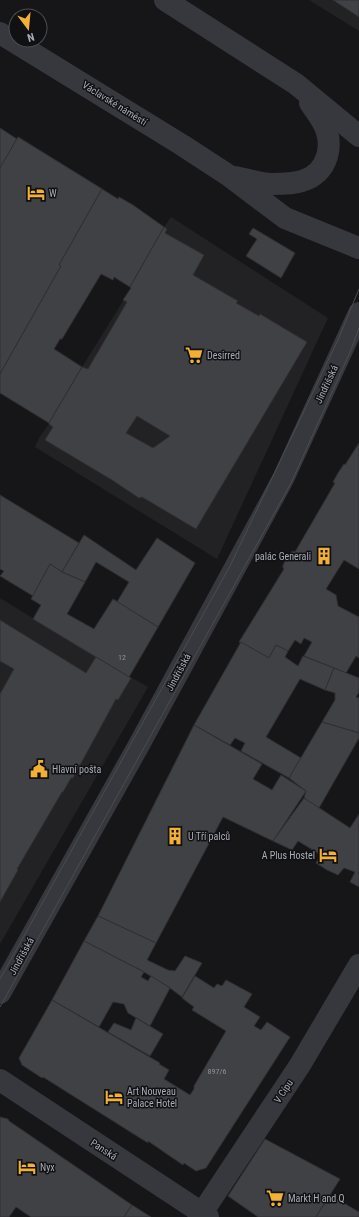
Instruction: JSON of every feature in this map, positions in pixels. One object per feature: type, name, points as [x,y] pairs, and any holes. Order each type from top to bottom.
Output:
[{"type":"street","name":"Václavské náměstí","points":[[165,0],[296,84],[359,136]]},
{"type":"street","name":"Václavské náměstí","points":[[0,33],[182,145],[228,175],[285,218],[359,248]]},
{"type":"street","name":"Václavské náměstí","points":[[228,175],[271,184],[302,181],[320,171],[328,156],[329,144],[323,122],[296,84]]},
{"type":"street","name":"Jindřišská","points":[[0,993],[144,736],[283,479],[359,313]]},
{"type":"street","name":"V Cípu","points":[[205,1215],[300,1065],[359,965]]},
{"type":"street","points":[[205,1215],[216,1171],[278,1072]]},
{"type":"street","name":"Panská","points":[[0,1080],[205,1215]]},
{"type":"shaded area","points":[[309,0],[359,0],[359,31]]},
{"type":"shaded area","points":[[171,217],[328,318],[217,559],[35,447],[39,438],[49,424],[131,288],[130,287]]},
{"type":"shaded area","name":"Hlavní pošta","points":[[0,598],[148,687],[0,944]]},
{"type":"building","points":[[333,0],[359,0],[359,17]]},
{"type":"building","points":[[0,128],[17,139],[0,169]]},
{"type":"building","points":[[18,137],[102,189],[59,265],[61,266],[19,338],[0,327],[0,169]]},
{"type":"building","points":[[18,137],[102,189],[59,265],[61,266],[0,374],[0,168]]},
{"type":"building","points":[[102,189],[118,199],[119,197],[133,205],[164,227],[130,287],[114,277],[113,280],[101,274],[62,339],[60,339],[54,349],[82,367],[49,423],[0,393],[0,374],[61,266],[59,265]]},
{"type":"building","points":[[164,227],[167,229],[165,233],[204,255],[193,275],[238,301],[236,303],[259,316],[260,314],[307,342],[196,529],[142,497],[139,498],[45,440],[53,427],[49,423],[82,367],[88,369],[127,302],[123,300],[131,288],[130,287]],"holes":[[[137,416],[170,436],[153,448],[126,433]]]},
{"type":"building","points":[[253,228],[295,253],[281,278],[246,256],[257,239],[249,234]]},
{"type":"building","name":"palác Generali","points":[[359,443],[359,569],[344,560],[326,589],[336,595],[338,606],[359,617],[359,658],[356,656],[346,673],[304,656],[312,642],[304,638],[301,644],[295,640],[288,651],[276,645],[269,658],[239,642],[284,569],[283,565],[290,553],[293,551],[295,552],[335,483],[333,482],[338,473]]},
{"type":"building","points":[[0,495],[79,543],[62,572],[50,564],[33,596],[0,576],[4,571],[0,569]]},
{"type":"building","points":[[84,535],[136,570],[157,538],[195,563],[158,627],[117,602],[129,582],[96,562],[85,582],[62,572]]},
{"type":"building","points":[[50,564],[62,572],[85,582],[67,614],[94,629],[113,599],[158,627],[129,677],[33,619],[41,605],[31,599]]},
{"type":"building","name":"Hlavní pošta","points":[[0,620],[86,673],[96,657],[131,678],[118,700],[116,699],[73,778],[71,778],[62,792],[17,869],[18,870],[0,902],[0,694],[14,669],[0,661]]},
{"type":"building","points":[[241,642],[269,658],[276,645],[288,651],[285,657],[298,666],[303,656],[334,668],[325,690],[300,679],[266,737],[301,758],[289,778],[241,751],[245,743],[235,738],[230,745],[194,725]]},
{"type":"building","points":[[334,668],[359,678],[359,692],[356,697],[359,698],[359,733],[322,722],[335,700],[335,693],[325,690]]},
{"type":"building","points":[[322,722],[359,733],[359,738],[319,808],[304,798],[306,791],[289,778]]},
{"type":"building","name":"U Tří palců","points":[[194,725],[262,764],[253,779],[272,790],[281,775],[306,791],[273,841],[223,817],[156,943],[98,916]]},
{"type":"building","points":[[304,798],[350,828],[359,814],[359,887],[350,882],[355,872],[344,868],[338,875],[327,870],[316,863],[321,855],[298,841],[292,850],[273,841]]},
{"type":"building","points":[[98,916],[156,943],[147,960],[168,970],[175,971],[185,956],[202,963],[182,997],[144,972],[84,941]]},
{"type":"building","points":[[84,941],[144,972],[141,977],[148,981],[151,976],[170,988],[150,1026],[128,1013],[124,1004],[113,1002],[99,1027],[52,1000]]},
{"type":"building","points":[[195,976],[214,988],[217,984],[222,986],[226,980],[252,994],[244,1007],[260,1017],[254,1026],[261,1030],[267,1022],[290,1037],[206,1168],[196,1171],[184,1163],[183,1165],[148,1141],[148,1143],[43,1077],[42,1078],[22,1065],[19,1058],[52,1000],[160,1063],[159,1064],[169,1070],[164,1079],[190,1095],[226,1031],[192,1010],[194,1007],[182,998]]},
{"type":"building","points":[[136,1018],[163,1034],[150,1056],[108,1032],[114,1023],[131,1030]]},
{"type":"building","points":[[0,1117],[8,1119],[132,1205],[124,1217],[31,1217],[16,1207],[9,1217],[0,1217]]},
{"type":"building","points":[[265,1139],[340,1179],[316,1217],[258,1217],[228,1196]]},
{"type":"building","points":[[330,1195],[359,1212],[359,1217],[316,1217]]},
{"type":"building","points":[[132,1205],[151,1217],[124,1217]]},
{"type":"tram line","points":[[0,979],[230,566],[338,340],[359,289]]},
{"type":"tram line","points":[[0,1007],[291,483],[351,350],[359,328]]},
{"type":"place","name":"W","points":[[36,193]]},
{"type":"place","name":"Desirred","points":[[194,355]]},
{"type":"place","name":"palác Generali","points":[[324,556]]},
{"type":"place","name":"Hlavní pošta","points":[[39,769]]},
{"type":"place","name":"U Tří palců","points":[[175,836]]},
{"type":"place","name":"A Plus Hostel","points":[[328,855]]},
{"type":"place","name":"Art Nouveau Palace Hotel","points":[[114,1097]]},
{"type":"place","name":"Nyx","points":[[27,1167]]},
{"type":"place","name":"Markt H and Q","points":[[275,1198]]}]
